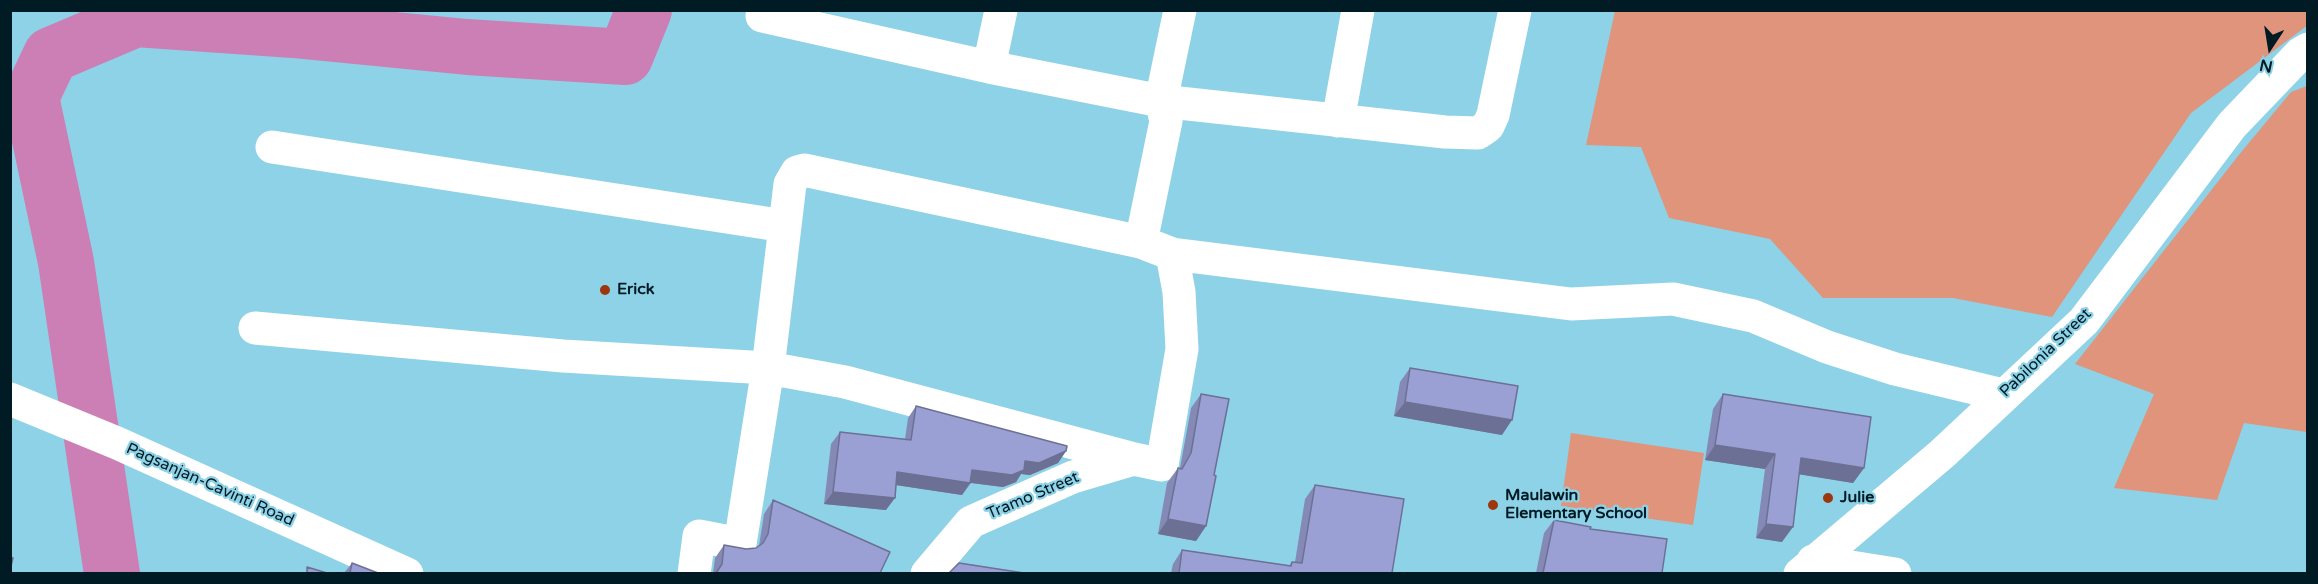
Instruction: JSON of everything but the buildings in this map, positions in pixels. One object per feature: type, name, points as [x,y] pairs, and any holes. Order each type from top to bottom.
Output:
[{"type":"street","points":[[989,67],[1001,10]]},
{"type":"street","points":[[1141,242],[1166,121],[1161,101],[1180,10]]},
{"type":"street","points":[[1338,121],[1358,10]]},
{"type":"street","points":[[762,16],[989,67],[1161,101],[1445,132],[1478,133],[1488,126],[1493,115],[1515,10]]},
{"type":"street","name":"Pabilonia Street","points":[[1806,567],[1942,454],[2002,395],[2084,321],[2232,125],[2307,49]]},
{"type":"street","points":[[272,147],[785,226]]},
{"type":"street","points":[[694,573],[699,536],[740,544],[768,368],[790,184],[797,172],[804,170],[1141,242],[1172,254],[1571,304],[1673,299],[1753,316],[1827,347],[1895,369],[2002,395]]},
{"type":"street","points":[[255,328],[563,356],[768,368],[845,382],[1148,462],[1182,349],[1179,292],[1172,254]]},
{"type":"street","name":"Pagsanjan-Cavinti Road","points":[[14,401],[117,443],[407,573]]},
{"type":"street","name":"Tramo Street","points":[[927,573],[971,522],[1073,477],[1148,462]]},
{"type":"street","points":[[1806,567],[1895,573]]},
{"type":"shaded area","points":[[2307,10],[2308,25],[2191,113],[2052,317],[1953,298],[1823,298],[1770,239],[1669,218],[1641,147],[1586,145],[1615,11]]},
{"type":"shaded area","points":[[2307,86],[2307,432],[2244,423],[2217,500],[2114,488],[2154,394],[2075,364],[2291,92]]},
{"type":"shaded area","points":[[1571,433],[1704,453],[1693,525],[1561,506]]},
{"type":"waterway","points":[[112,574],[66,262],[31,97],[51,55],[136,19],[293,30],[467,47],[625,57],[644,10]]},
{"type":"place","name":"Erick","points":[[605,290]]},
{"type":"place","name":"Julie","points":[[1828,498]]},
{"type":"place","name":"Maulawin Elementary School","points":[[1493,505]]}]
